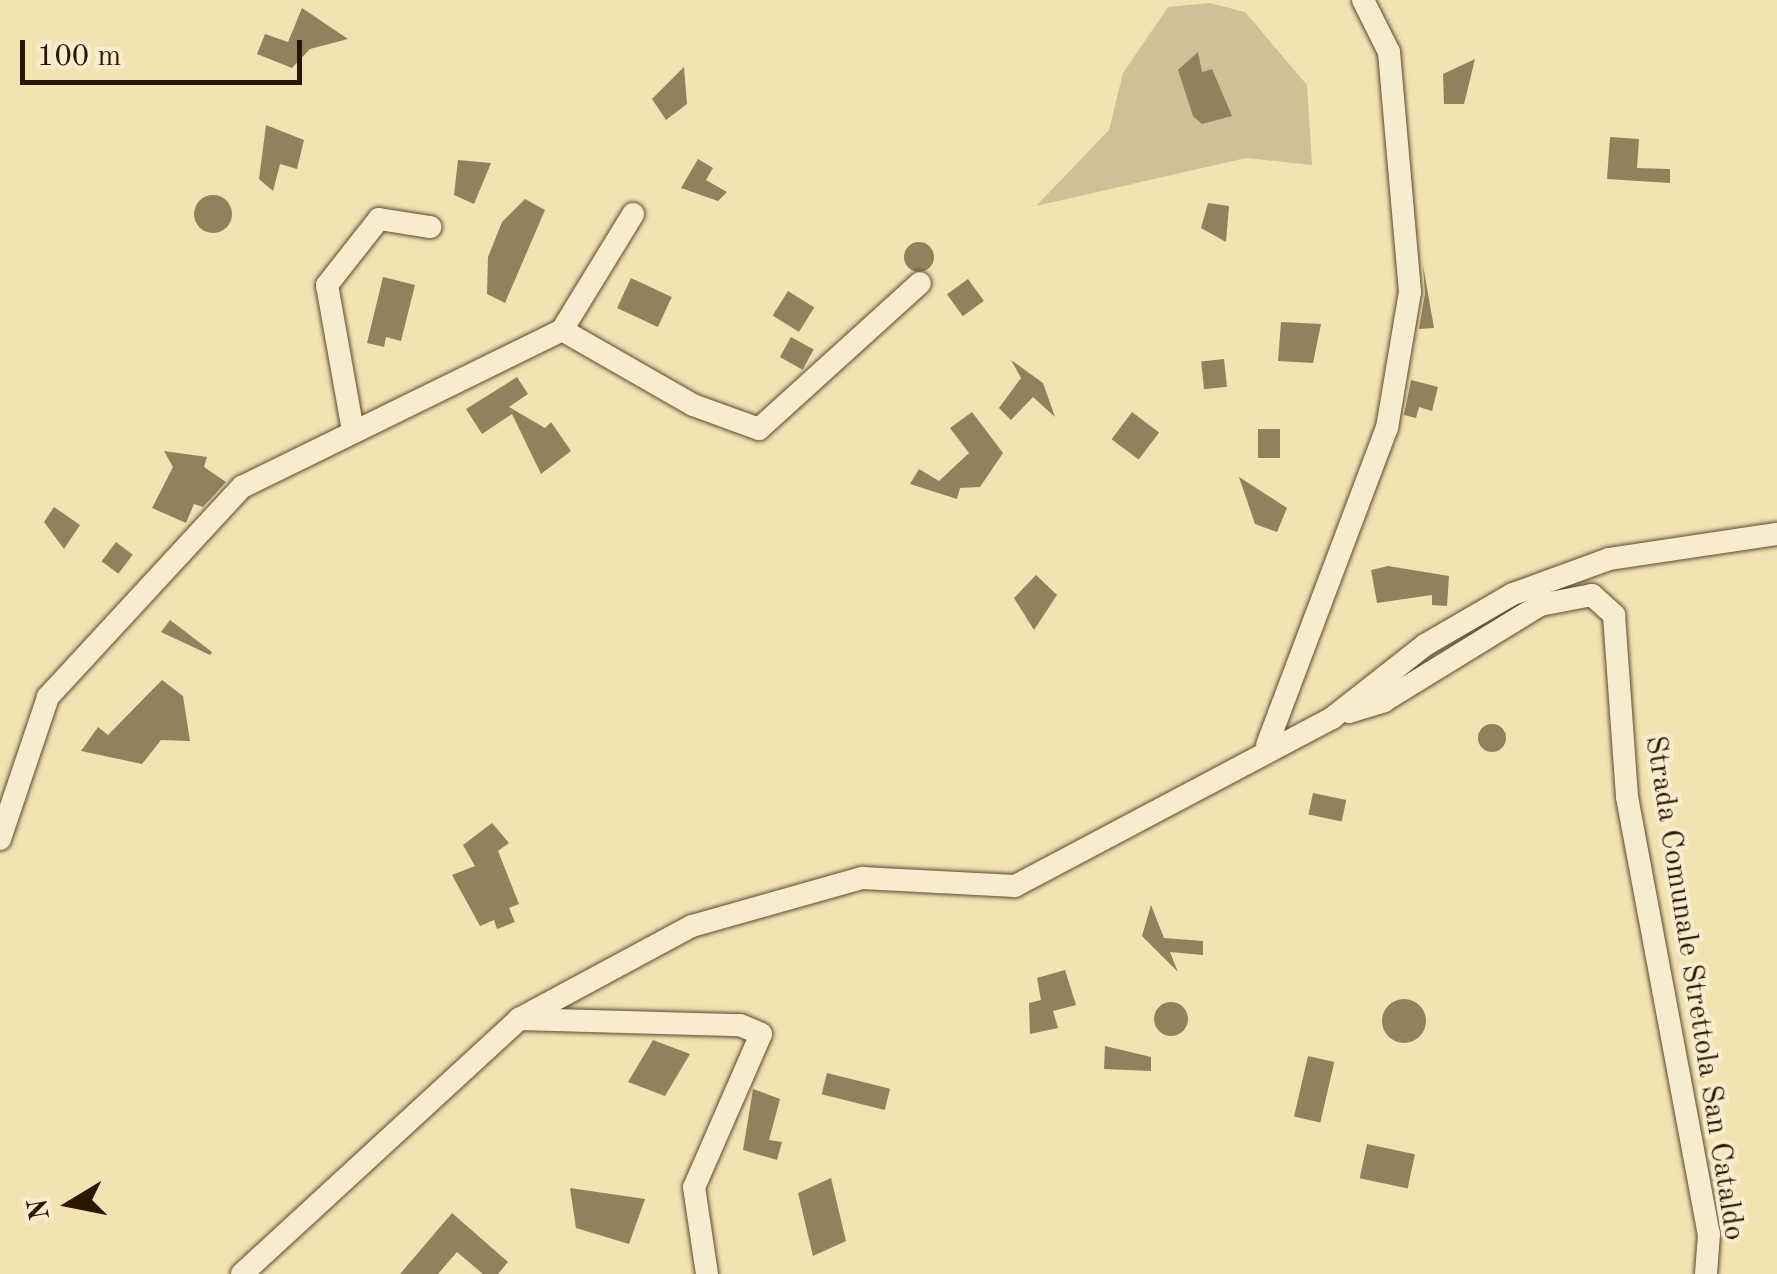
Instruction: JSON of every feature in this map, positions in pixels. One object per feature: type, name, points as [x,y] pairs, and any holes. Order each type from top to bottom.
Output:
[{"type":"street","points":[[1267,746],[1386,428],[1410,292],[1389,52],[1364,0]]},
{"type":"street","points":[[0,840],[48,697],[242,488],[562,330],[634,214]]},
{"type":"street","points":[[353,431],[327,285],[379,219],[430,227]]},
{"type":"street","points":[[562,330],[693,405],[759,429],[920,283]]},
{"type":"street","points":[[242,1274],[519,1019],[692,926],[862,878],[1015,886],[1267,746],[1332,718],[1425,645],[1513,594],[1623,556],[1777,534]]},
{"type":"street","name":"Strada Comunale Strettola San Cataldo","points":[[1332,718],[1384,701],[1540,605],[1592,595],[1614,615],[1628,797],[1709,1234],[1706,1274]]},
{"type":"street","points":[[519,1019],[740,1025],[761,1034],[694,1187],[708,1274]]},
{"type":"shaded area","points":[[1210,3],[1245,12],[1307,85],[1312,165],[1246,158],[1036,206],[1109,130],[1123,73],[1168,7]]},
{"type":"building","points":[[302,8],[348,39],[310,49],[292,68],[257,54],[265,34],[288,42]]},
{"type":"building","points":[[1198,52],[1202,72],[1212,69],[1232,116],[1202,124],[1193,116],[1178,70]]},
{"type":"building","points":[[1475,59],[1464,104],[1444,104],[1443,74]]},
{"type":"building","points":[[684,67],[687,104],[666,120],[652,99]]},
{"type":"building","points":[[266,125],[304,140],[297,169],[280,164],[273,191],[259,179]]},
{"type":"building","points":[[1610,137],[1639,139],[1637,168],[1670,169],[1670,183],[1607,179]]},
{"type":"building","points":[[698,159],[713,168],[706,180],[727,192],[718,201],[681,188]]},
{"type":"building","points":[[458,160],[491,163],[474,204],[454,195]]},
{"type":"building","points":[[213,195],[226,201],[232,214],[226,227],[213,233],[200,227],[194,214],[200,201]]},
{"type":"building","points":[[525,199],[545,210],[505,303],[487,294],[488,257],[502,222]]},
{"type":"building","points":[[1208,203],[1229,206],[1226,242],[1201,228]]},
{"type":"building","points":[[919,242],[930,246],[934,257],[930,268],[919,272],[908,268],[904,257],[908,246]]},
{"type":"building","points":[[1423,265],[1434,328],[1419,329],[1425,294]]},
{"type":"building","points":[[383,277],[415,285],[401,341],[386,337],[384,347],[367,343]]},
{"type":"building","points":[[631,278],[672,297],[658,327],[617,308]]},
{"type":"building","points":[[968,279],[984,301],[963,316],[947,294]]},
{"type":"building","points":[[788,291],[814,307],[799,332],[773,316]]},
{"type":"building","points":[[1281,322],[1321,324],[1313,363],[1278,361]]},
{"type":"building","points":[[791,337],[814,350],[803,370],[780,357]]},
{"type":"building","points":[[1224,359],[1227,387],[1204,389],[1201,361]]},
{"type":"building","points":[[1011,360],[1043,383],[1055,417],[1033,397],[1011,420],[999,408],[1021,378]]},
{"type":"building","points":[[517,377],[528,394],[509,407],[545,428],[551,422],[571,451],[541,474],[512,414],[482,434],[466,409]]},
{"type":"building","points":[[1411,380],[1438,387],[1432,411],[1419,407],[1416,418],[1404,415]]},
{"type":"building","points":[[972,412],[1003,453],[980,487],[960,488],[957,499],[910,484],[919,469],[939,481],[969,453],[950,428]]},
{"type":"building","points":[[1132,412],[1159,432],[1139,460],[1112,439]]},
{"type":"building","points":[[1258,429],[1280,429],[1280,458],[1258,458]]},
{"type":"building","points":[[164,451],[207,457],[204,467],[226,482],[203,507],[194,504],[186,523],[152,508],[173,467]]},
{"type":"building","points":[[1239,477],[1287,508],[1277,532],[1255,524]]},
{"type":"building","points":[[54,507],[80,525],[64,549],[44,522]]},
{"type":"building","points":[[116,542],[133,555],[118,574],[102,561]]},
{"type":"building","points":[[1388,566],[1449,576],[1447,606],[1432,605],[1432,595],[1377,603],[1371,570]]},
{"type":"building","points":[[1036,575],[1057,595],[1034,630],[1014,598]]},
{"type":"building","points":[[170,620],[212,652],[210,655],[161,632]]},
{"type":"building","points":[[162,680],[183,696],[190,741],[161,740],[142,764],[81,751],[98,727],[108,735]]},
{"type":"building","points":[[1492,724],[1502,728],[1506,738],[1502,748],[1492,752],[1482,748],[1478,738],[1482,728]]},
{"type":"building","points":[[1313,793],[1346,800],[1342,822],[1308,815]]},
{"type":"building","points":[[492,823],[509,843],[498,851],[519,904],[509,908],[515,922],[497,929],[494,920],[480,926],[452,875],[475,866],[463,845]]},
{"type":"building","points":[[1151,905],[1164,938],[1203,941],[1203,955],[1170,952],[1178,972],[1142,936]]},
{"type":"building","points":[[1065,970],[1076,1005],[1053,1011],[1058,1028],[1030,1034],[1029,1003],[1041,1000],[1037,978]]},
{"type":"building","points":[[1404,999],[1420,1005],[1426,1021],[1420,1037],[1404,1043],[1388,1037],[1382,1021],[1388,1005]]},
{"type":"building","points":[[1171,1002],[1183,1007],[1188,1019],[1183,1031],[1171,1036],[1159,1031],[1154,1019],[1159,1007]]},
{"type":"building","points":[[653,1040],[690,1054],[665,1096],[628,1082]]},
{"type":"building","points":[[1105,1046],[1151,1057],[1151,1071],[1104,1069]]},
{"type":"building","points":[[1308,1056],[1334,1062],[1320,1122],[1294,1116]]},
{"type":"building","points":[[827,1073],[890,1089],[885,1110],[822,1094]]},
{"type":"building","points":[[753,1089],[780,1099],[769,1140],[782,1142],[777,1160],[743,1150]]},
{"type":"building","points":[[1367,1144],[1415,1154],[1408,1188],[1360,1178]]},
{"type":"building","points":[[831,1178],[846,1241],[813,1256],[798,1193]]},
{"type":"building","points":[[570,1188],[645,1199],[629,1244],[576,1228]]},
{"type":"building","points":[[452,1213],[508,1262],[498,1274],[483,1274],[457,1252],[438,1274],[400,1274]]}]
